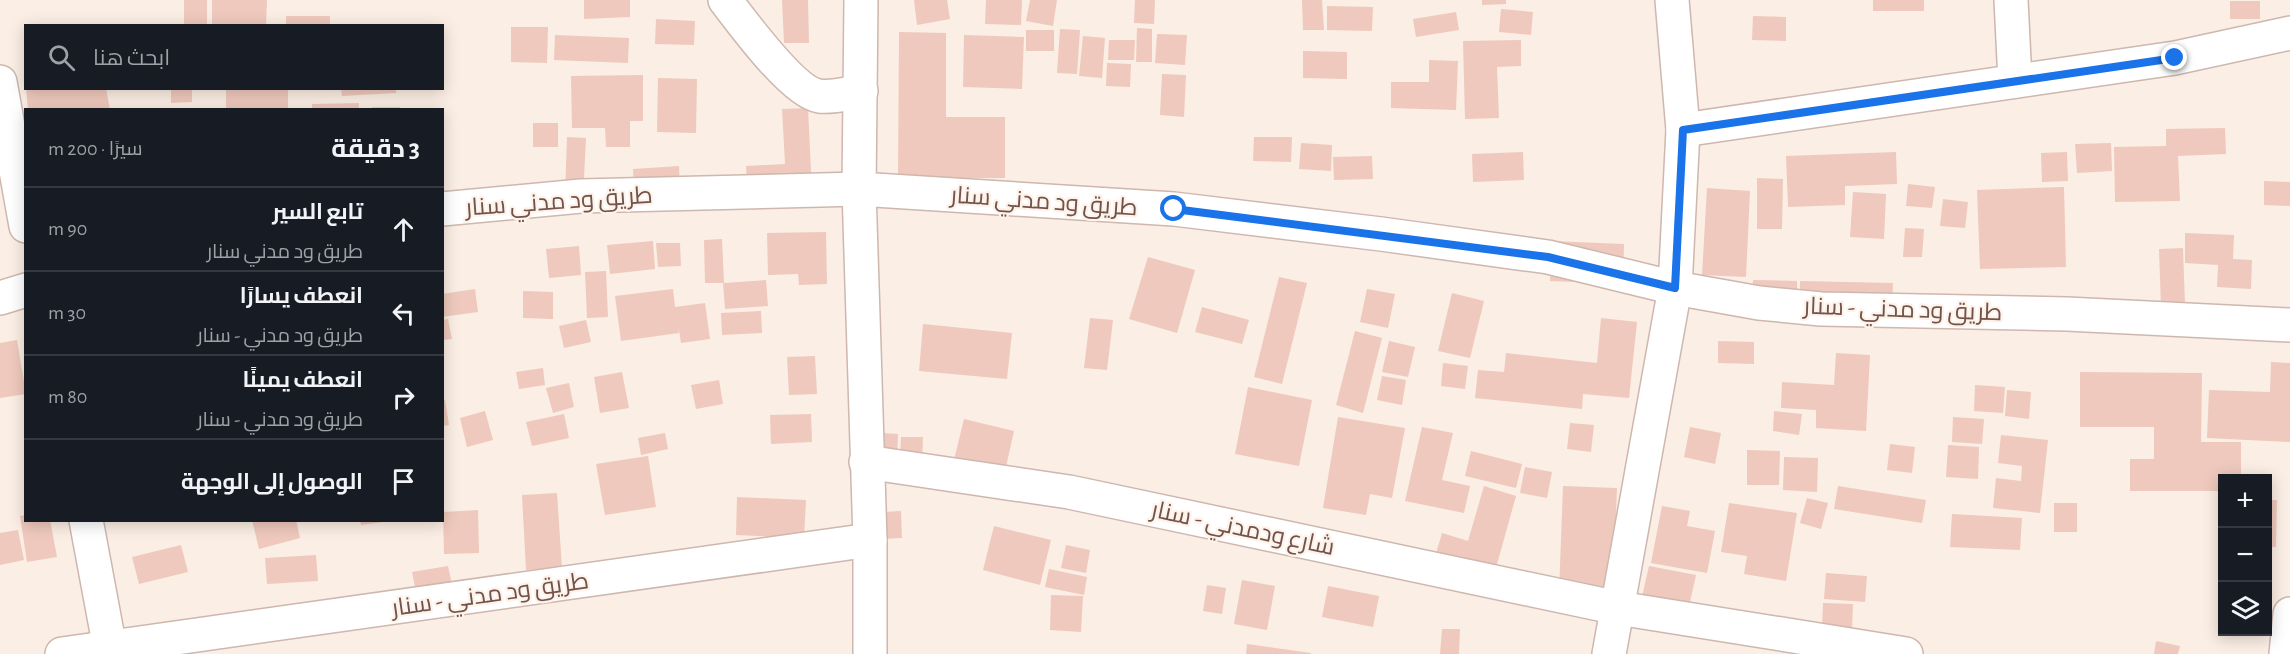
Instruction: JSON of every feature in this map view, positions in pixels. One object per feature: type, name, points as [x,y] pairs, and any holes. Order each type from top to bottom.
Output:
[{"type":"street","points":[[725,0],[748,30],[799,86],[820,97],[861,91]]},
{"type":"street","points":[[861,0],[860,189],[870,540],[870,654]]},
{"type":"street","points":[[1609,654],[1675,288],[1683,130],[1672,0]]},
{"type":"street","points":[[2011,0],[2015,81]]},
{"type":"street","points":[[1683,130],[2175,58],[2290,33]]},
{"type":"street","points":[[0,82],[24,215]]},
{"type":"street","name":"طريق ود مدني سنار","points":[[444,209],[581,196],[860,189],[1174,209],[1548,257],[1675,288]]},
{"type":"street","name":"طريق ود مدني - سنار","points":[[1675,288],[1759,303],[1821,309],[2067,314],[2290,325]]},
{"type":"street","points":[[0,298],[24,291]]},
{"type":"street","name":"شارع ودمدني - سنار","points":[[866,462],[1069,492],[1618,608],[1906,654]]},
{"type":"street","points":[[86,522],[110,651]]},
{"type":"street","name":"طريق ود مدني - سنار","points":[[62,654],[110,651],[870,540]]},
{"type":"street","points":[[2286,654],[2290,614]]},
{"type":"building","points":[[184,0],[207,0],[207,24],[184,24]]},
{"type":"building","points":[[212,0],[267,0],[266,24],[212,24]]},
{"type":"building","points":[[584,0],[630,0],[630,17],[584,19]]},
{"type":"building","points":[[782,0],[808,0],[809,43],[784,43]]},
{"type":"building","points":[[914,0],[947,0],[950,19],[917,25]]},
{"type":"building","points":[[986,0],[1022,0],[1021,25],[985,24]]},
{"type":"building","points":[[1030,0],[1057,0],[1053,26],[1026,21]]},
{"type":"building","points":[[1135,0],[1155,0],[1154,24],[1134,23]]},
{"type":"building","points":[[1302,0],[1322,0],[1324,30],[1303,30]]},
{"type":"building","points":[[1482,0],[1506,0],[1506,4],[1482,5]]},
{"type":"building","points":[[1873,0],[1924,0],[1924,11],[1873,11]]},
{"type":"building","points":[[2230,1],[2260,1],[2260,19],[2230,19]]},
{"type":"building","points":[[1327,6],[1373,7],[1372,31],[1327,30]]},
{"type":"building","points":[[1501,9],[1533,12],[1531,35],[1499,32]]},
{"type":"building","points":[[1456,12],[1459,30],[1416,37],[1413,19]]},
{"type":"building","points":[[286,16],[330,16],[330,24],[286,24]]},
{"type":"building","points":[[1753,16],[1786,17],[1786,41],[1752,40]]},
{"type":"building","points":[[656,19],[695,21],[694,45],[655,44]]},
{"type":"building","points":[[511,27],[548,27],[547,63],[511,62]]},
{"type":"building","points":[[1137,28],[1152,29],[1152,62],[1136,62]]},
{"type":"building","points":[[1060,29],[1080,30],[1077,74],[1057,73]]},
{"type":"building","points":[[1026,30],[1054,30],[1054,51],[1026,51]]},
{"type":"building","points":[[899,32],[946,33],[946,117],[1005,117],[1005,178],[898,178]]},
{"type":"building","points":[[1157,34],[1187,35],[1185,65],[1155,63]]},
{"type":"building","points":[[555,35],[629,38],[628,63],[554,60]]},
{"type":"building","points":[[964,35],[1024,37],[1022,89],[963,87]]},
{"type":"building","points":[[1083,36],[1105,38],[1102,78],[1079,76]]},
{"type":"building","points":[[1109,40],[1135,40],[1134,60],[1108,60]]},
{"type":"building","points":[[1521,40],[1521,66],[1497,67],[1499,118],[1465,119],[1463,41]]},
{"type":"building","points":[[1303,51],[1347,52],[1347,79],[1303,78]]},
{"type":"building","points":[[1429,60],[1458,61],[1456,110],[1391,108],[1391,82],[1429,82]]},
{"type":"building","points":[[1107,63],[1131,64],[1130,87],[1106,86]]},
{"type":"building","points":[[1162,74],[1186,75],[1184,117],[1160,115]]},
{"type":"building","points":[[643,75],[643,121],[630,121],[630,147],[606,147],[605,128],[572,128],[571,76]]},
{"type":"building","points":[[658,78],[697,79],[696,133],[657,132]]},
{"type":"building","points":[[26,90],[106,90],[110,108],[28,108]]},
{"type":"building","points":[[171,90],[192,90],[192,102],[171,103]]},
{"type":"building","points":[[226,90],[288,90],[288,108],[226,108]]},
{"type":"building","points":[[341,90],[396,90],[396,93],[342,96]]},
{"type":"building","points":[[359,103],[359,108],[312,108],[312,104]]},
{"type":"building","points":[[372,107],[400,107],[400,108]]},
{"type":"building","points":[[808,108],[812,192],[748,195],[746,166],[785,164],[782,109]]},
{"type":"building","points":[[533,123],[558,123],[558,147],[533,147]]},
{"type":"building","points":[[2225,128],[2226,154],[2178,156],[2180,201],[2115,202],[2114,147],[2166,146],[2166,129]]},
{"type":"building","points":[[567,137],[586,138],[583,197],[565,196]]},
{"type":"building","points":[[1254,137],[1292,137],[1291,162],[1253,161]]},
{"type":"building","points":[[1301,143],[1332,145],[1331,171],[1299,169]]},
{"type":"building","points":[[2111,143],[2112,171],[2077,173],[2075,144]]},
{"type":"building","points":[[1523,152],[1524,180],[1473,182],[1472,154]]},
{"type":"building","points":[[1896,152],[1897,184],[1845,186],[1845,205],[1788,207],[1786,156]]},
{"type":"building","points":[[2067,152],[2068,181],[2042,182],[2041,153]]},
{"type":"building","points":[[1372,156],[1373,179],[1334,180],[1333,157]]},
{"type":"building","points":[[679,166],[680,193],[634,195],[633,169]]},
{"type":"building","points":[[1757,178],[1783,179],[1782,229],[1757,229]]},
{"type":"building","points":[[2264,181],[2290,182],[2290,206],[2264,205]]},
{"type":"building","points":[[1908,184],[1935,187],[1932,208],[1906,206]]},
{"type":"building","points":[[2064,187],[2066,267],[1980,269],[1977,190]]},
{"type":"building","points":[[1707,188],[1750,191],[1746,277],[1702,275]]},
{"type":"building","points":[[1853,192],[1886,194],[1884,239],[1850,237]]},
{"type":"building","points":[[1943,199],[1968,202],[1965,228],[1940,226]]},
{"type":"building","points":[[1905,228],[1924,229],[1922,257],[1903,257]]},
{"type":"building","points":[[826,232],[827,284],[799,285],[798,274],[768,275],[767,233]]},
{"type":"building","points":[[2185,233],[2234,235],[2233,259],[2252,260],[2251,289],[2217,287],[2218,265],[2185,263]]},
{"type":"building","points":[[722,239],[724,283],[766,280],[768,306],[725,309],[723,283],[705,283],[704,240]]},
{"type":"building","points":[[653,241],[655,269],[610,274],[607,245]]},
{"type":"building","points":[[1551,241],[1624,244],[1623,284],[1550,281]]},
{"type":"building","points":[[656,243],[680,243],[681,266],[658,267]]},
{"type":"building","points":[[579,246],[581,275],[549,278],[546,249]]},
{"type":"building","points":[[2183,248],[2185,305],[2161,307],[2159,249]]},
{"type":"building","points":[[1148,257],[1195,270],[1177,333],[1129,319]]},
{"type":"building","points":[[606,271],[608,317],[587,318],[585,272]]},
{"type":"building","points":[[1279,277],[1307,283],[1282,384],[1254,377]]},
{"type":"building","points":[[1753,280],[1797,281],[1797,306],[1752,305]]},
{"type":"building","points":[[1800,281],[1893,283],[1892,310],[1800,308]]},
{"type":"building","points":[[475,289],[478,312],[444,317],[444,294]]},
{"type":"building","points":[[673,289],[675,307],[705,303],[710,339],[681,343],[678,324],[679,333],[621,341],[615,296]]},
{"type":"building","points":[[1367,289],[1395,294],[1388,328],[1360,322]]},
{"type":"building","points":[[523,291],[553,292],[553,319],[523,318]]},
{"type":"building","points":[[1452,293],[1484,301],[1470,358],[1438,351]]},
{"type":"building","points":[[1202,307],[1249,320],[1242,344],[1195,332]]},
{"type":"building","points":[[761,311],[762,333],[722,335],[721,313]]},
{"type":"building","points":[[1090,318],[1113,320],[1107,370],[1084,368]]},
{"type":"building","points":[[1601,318],[1637,322],[1629,398],[1583,394],[1582,409],[1475,398],[1478,370],[1504,372],[1506,353],[1597,363]]},
{"type":"building","points":[[448,319],[452,339],[444,340],[444,320]]},
{"type":"building","points":[[586,320],[591,342],[564,348],[559,326]]},
{"type":"building","points":[[923,324],[1012,333],[1007,379],[919,371]]},
{"type":"building","points":[[1355,331],[1382,338],[1363,413],[1336,405]]},
{"type":"building","points":[[17,340],[24,394],[0,398],[0,343]]},
{"type":"building","points":[[1389,341],[1415,347],[1408,377],[1382,372]]},
{"type":"building","points":[[1718,341],[1754,342],[1754,364],[1718,363]]},
{"type":"building","points":[[1836,353],[1870,355],[1866,431],[1816,428],[1816,410],[1781,408],[1782,382],[1834,385]]},
{"type":"building","points":[[815,356],[817,394],[789,395],[787,357]]},
{"type":"building","points":[[2271,362],[2290,363],[2290,442],[2207,438],[2209,390],[2270,392]]},
{"type":"building","points":[[1443,363],[1468,366],[1465,389],[1441,386]]},
{"type":"building","points":[[543,368],[545,385],[519,389],[516,372]]},
{"type":"building","points":[[622,372],[629,408],[600,413],[594,377]]},
{"type":"building","points":[[2080,372],[2202,373],[2201,442],[2241,442],[2241,474],[2218,474],[2218,491],[2130,491],[2130,459],[2154,459],[2154,427],[2080,427]]},
{"type":"building","points":[[1382,376],[1406,380],[1402,405],[1377,400]]},
{"type":"building","points":[[719,380],[723,404],[696,409],[691,385]]},
{"type":"building","points":[[569,383],[574,407],[553,413],[546,388]]},
{"type":"building","points":[[1975,385],[2005,387],[2003,413],[1974,411]]},
{"type":"building","points":[[1248,387],[1312,400],[1299,466],[1235,454]]},
{"type":"building","points":[[2007,390],[2031,392],[2029,419],[2005,416]]},
{"type":"building","points":[[444,400],[445,400],[449,425],[444,426]]},
{"type":"building","points":[[485,411],[493,440],[467,447],[460,418]]},
{"type":"building","points":[[1774,411],[1802,414],[1799,435],[1773,431]]},
{"type":"building","points":[[564,414],[569,438],[532,446],[526,422]]},
{"type":"building","points":[[811,414],[812,442],[771,444],[770,415]]},
{"type":"building","points":[[1338,417],[1405,428],[1392,498],[1370,494],[1366,515],[1323,508]]},
{"type":"building","points":[[1953,417],[1984,419],[1982,444],[1952,442]]},
{"type":"building","points":[[964,419],[1014,431],[1003,480],[952,468]]},
{"type":"building","points":[[1570,423],[1594,425],[1591,452],[1567,449]]},
{"type":"building","points":[[1422,427],[1453,433],[1442,480],[1470,486],[1464,513],[1405,501]]},
{"type":"building","points":[[1690,427],[1721,433],[1715,464],[1684,457]]},
{"type":"building","points":[[665,433],[668,449],[641,455],[638,438]]},
{"type":"building","points":[[883,433],[898,434],[897,459],[882,459]]},
{"type":"building","points":[[2001,435],[2048,440],[2040,513],[1993,508],[1996,478],[2021,481],[2022,466],[1998,463]]},
{"type":"building","points":[[901,437],[923,437],[922,462],[900,462]]},
{"type":"building","points":[[1890,444],[1915,447],[1912,473],[1887,470]]},
{"type":"building","points":[[1948,445],[1979,447],[1978,479],[1946,477]]},
{"type":"building","points":[[1747,450],[1780,451],[1779,485],[1747,485]]},
{"type":"building","points":[[1471,451],[1522,464],[1516,488],[1465,476]]},
{"type":"building","points":[[648,456],[656,507],[605,515],[596,464]]},
{"type":"building","points":[[1784,457],[1818,458],[1817,492],[1783,490]]},
{"type":"building","points":[[1525,467],[1552,472],[1547,498],[1520,493]]},
{"type":"building","points":[[1484,486],[1516,496],[1494,575],[1435,557],[1442,533],[1468,541]]},
{"type":"building","points":[[1563,486],[1617,488],[1613,593],[1559,592]]},
{"type":"building","points":[[1838,486],[1926,500],[1922,523],[1834,509]]},
{"type":"building","points":[[557,493],[562,568],[526,570],[522,495]]},
{"type":"building","points":[[737,497],[806,500],[804,538],[736,535]]},
{"type":"building","points":[[1807,498],[1828,503],[1821,529],[1800,523]]},
{"type":"building","points":[[2272,500],[2277,500],[2276,547],[2272,547]]},
{"type":"building","points":[[1729,503],[1797,513],[1786,581],[1744,574],[1747,556],[1721,552]]},
{"type":"building","points":[[2054,503],[2077,503],[2077,532],[2054,532]]},
{"type":"building","points":[[1662,506],[1690,511],[1687,526],[1715,531],[1707,573],[1651,563]]},
{"type":"building","points":[[478,510],[479,553],[444,554],[444,512]]},
{"type":"building","points":[[901,511],[902,538],[883,539],[882,512]]},
{"type":"building","points":[[1952,514],[2022,518],[2020,550],[1950,547]]},
{"type":"building","points":[[24,515],[24,522],[50,522],[57,557],[27,562],[20,516]]},
{"type":"building","points":[[252,522],[296,522],[300,538],[259,549]]},
{"type":"building","points":[[360,522],[383,522],[361,525]]},
{"type":"building","points":[[994,526],[1051,540],[1040,585],[983,570]]},
{"type":"building","points":[[18,530],[24,560],[0,565],[0,533]]},
{"type":"building","points":[[181,545],[188,572],[139,584],[132,557]]},
{"type":"building","points":[[1066,545],[1090,550],[1086,573],[1061,568]]},
{"type":"building","points":[[316,555],[318,581],[267,584],[265,558]]},
{"type":"building","points":[[448,566],[452,585],[416,592],[412,572]]},
{"type":"building","points":[[1649,566],[1696,575],[1688,611],[1641,601]]},
{"type":"building","points":[[1049,569],[1087,577],[1084,595],[1045,587]]},
{"type":"building","points":[[1826,573],[1867,576],[1865,602],[1824,599]]},
{"type":"building","points":[[1242,580],[1275,586],[1267,630],[1234,624]]},
{"type":"building","points":[[1207,585],[1226,588],[1222,614],[1203,611]]},
{"type":"building","points":[[1328,586],[1379,596],[1373,627],[1322,617]]},
{"type":"building","points":[[1051,595],[1083,596],[1081,632],[1050,630]]},
{"type":"building","points":[[1823,603],[1853,604],[1852,630],[1822,629]]},
{"type":"building","points":[[1442,629],[1460,629],[1459,654],[1440,654]]},
{"type":"building","points":[[2156,641],[2180,646],[2178,654],[2154,654]]},
{"type":"building","points":[[1247,644],[1311,653],[1311,654],[1246,654]]},
{"type":"route","points":[[1174,209],[1548,257],[1675,288],[1683,130],[2175,58]]}]
